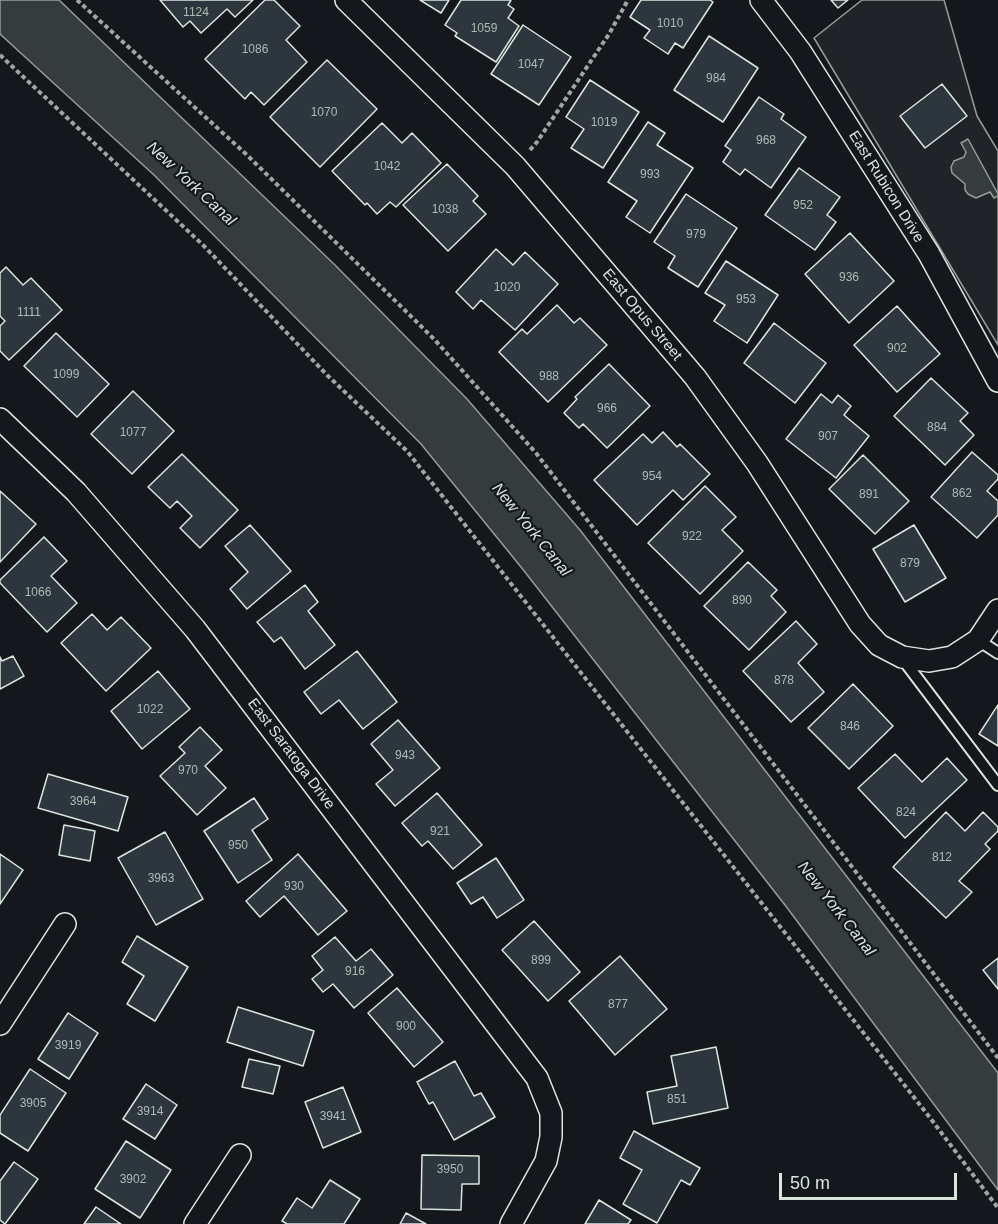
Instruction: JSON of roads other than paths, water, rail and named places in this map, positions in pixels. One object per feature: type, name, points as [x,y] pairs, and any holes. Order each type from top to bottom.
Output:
[{"type":"street","name":"East Opus Street","points":[[346,0],[515,166],[695,377],[757,463],[860,624],[879,645],[902,657]]},
{"type":"street","name":"East Rubicon Drive","points":[[761,0],[800,51],[929,254],[998,381]]},
{"type":"street","name":"East Saratoga Drive","points":[[0,419],[76,492],[195,629],[537,1078],[551,1113],[551,1137],[546,1161],[511,1224]]},
{"type":"street","points":[[902,657],[929,661],[952,657],[978,640],[998,610]]},
{"type":"street","points":[[0,1024],[65,924]]},
{"type":"street","points":[[195,1224],[240,1155]]},
{"type":"lane","points":[[978,640],[998,653]]},
{"type":"lane","points":[[902,657],[998,785]]},
{"type":"water","name":"New York Canal","points":[[0,0],[59,0],[335,265],[467,399],[580,530],[998,1073],[998,1190],[785,905],[521,567],[421,444],[154,175],[0,34]]},
{"type":"water","points":[[968,139],[998,194],[994,198],[990,192],[976,198],[968,194],[965,184],[952,173],[951,167],[954,161],[964,157],[966,152],[961,143]]}]
